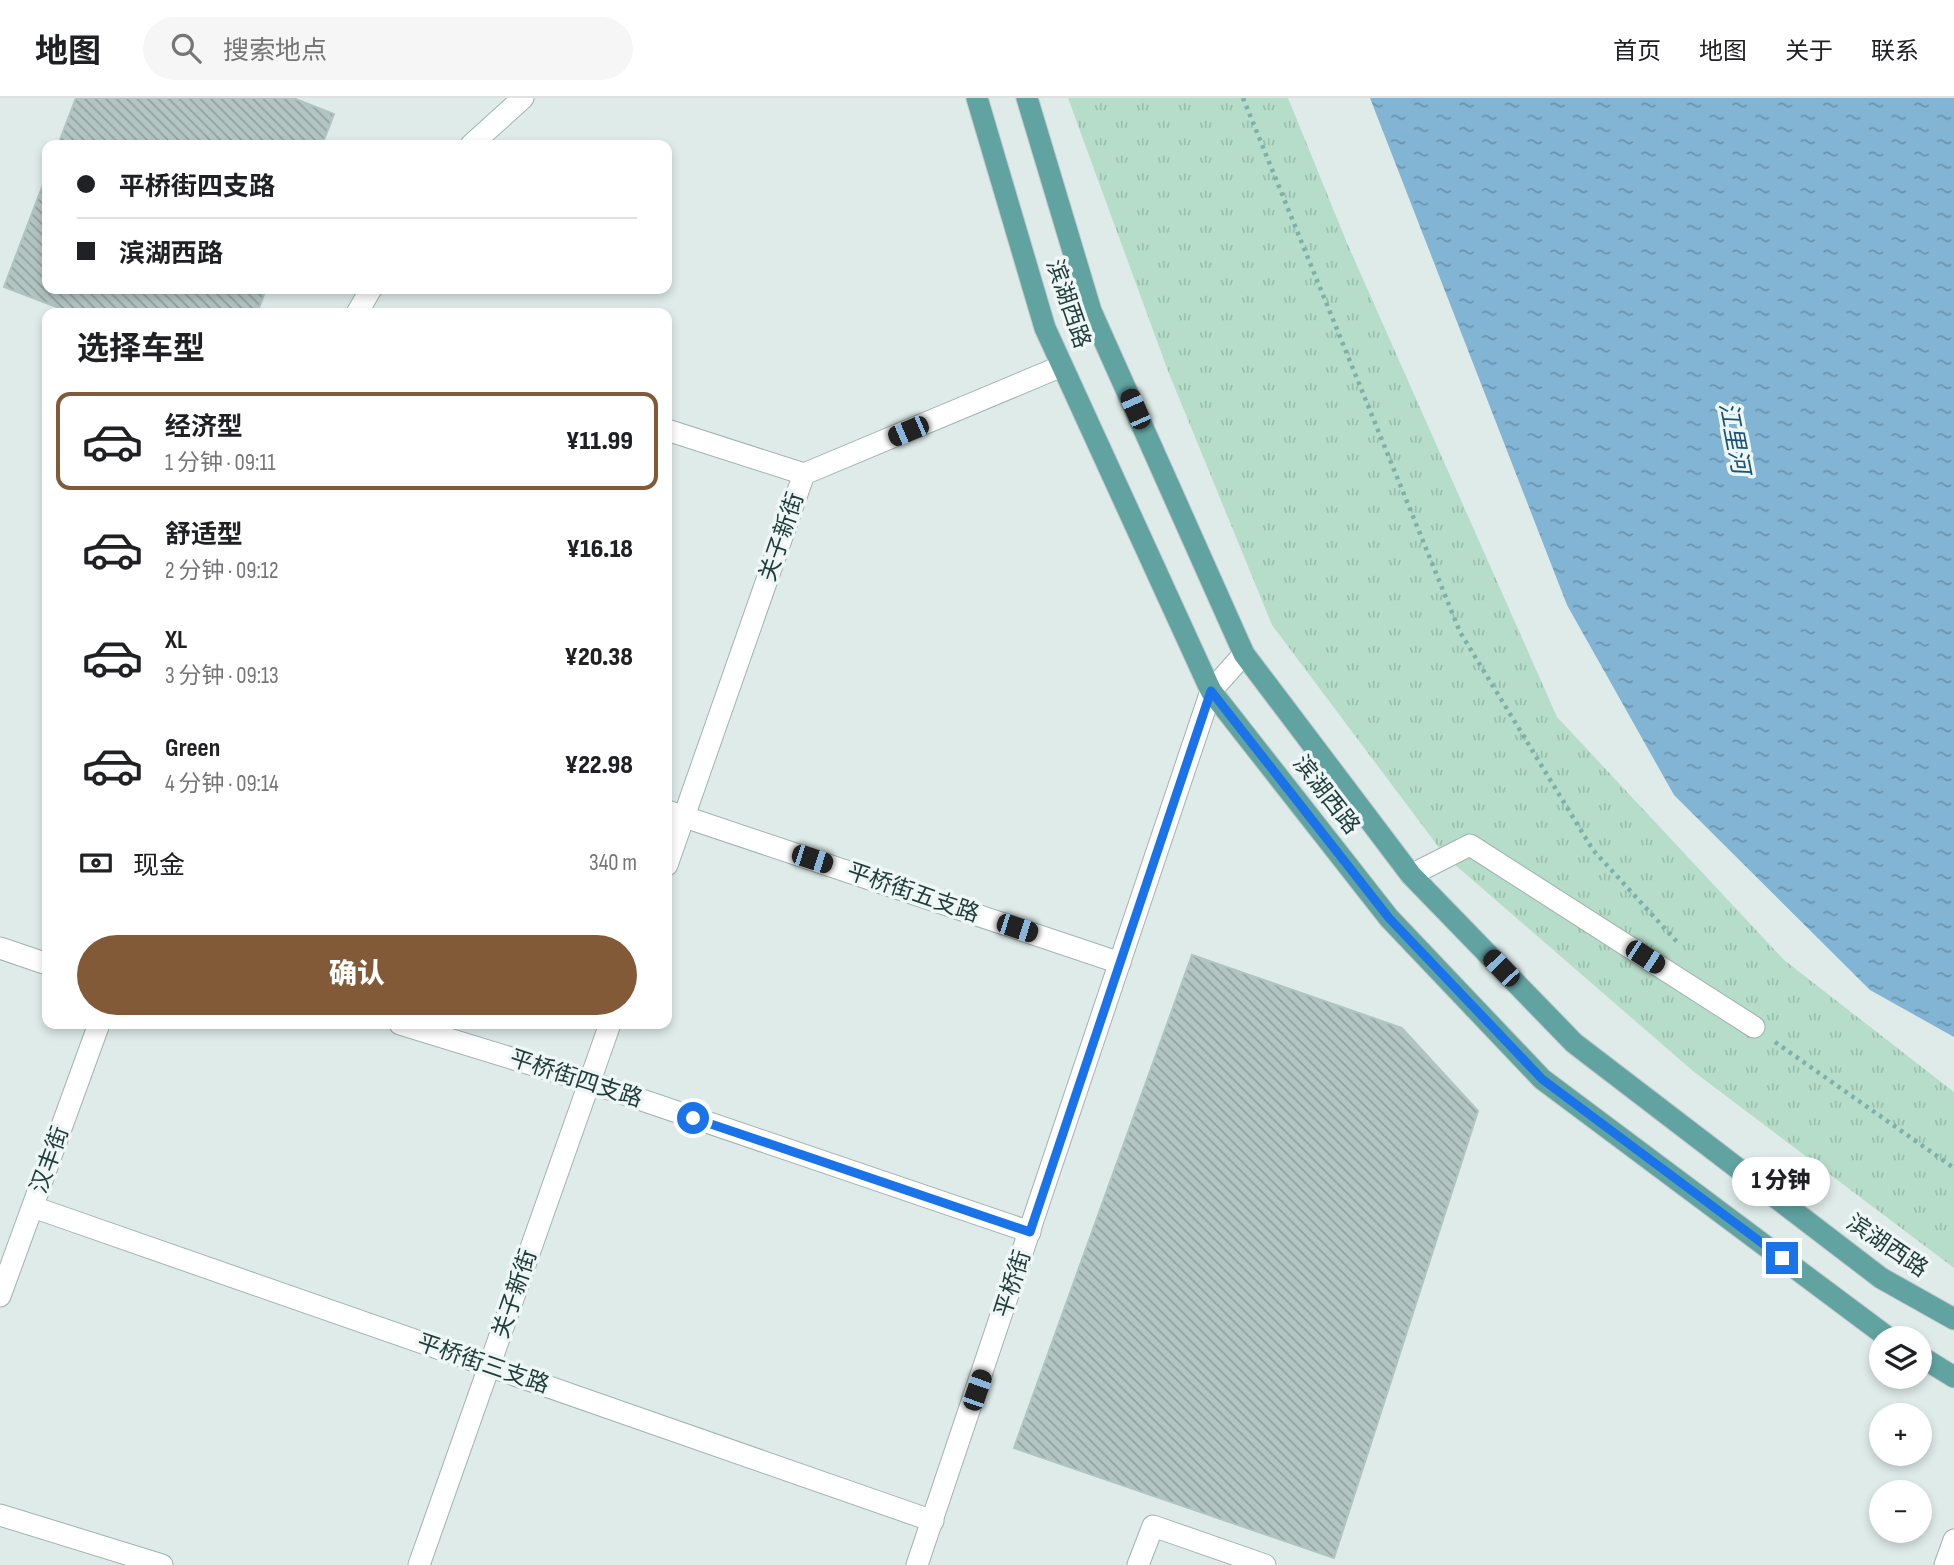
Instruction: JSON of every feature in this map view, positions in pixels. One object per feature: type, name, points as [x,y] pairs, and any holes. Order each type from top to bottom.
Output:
[{"type":"main road","name":"滨湖西路","points":[[977,98],[1045,328],[1211,691],[1389,918],[1542,1079],[1873,1326]]},
{"type":"main road","name":"滨湖西路","points":[[1027,98],[1091,311],[1244,654],[1411,875],[1574,1043],[1881,1278],[1954,1320]]},
{"type":"main road","points":[[1932,1363],[1954,1377]]},
{"type":"street","points":[[477,140],[523,98]]},
{"type":"street","name":"关子新街","points":[[672,833],[675,814],[804,474],[1062,366]]},
{"type":"street","points":[[672,432],[804,474]]},
{"type":"street","name":"平桥街","points":[[918,1565],[1211,691],[1244,654]]},
{"type":"street","name":"平桥街五支路","points":[[675,814],[1120,962]]},
{"type":"street","points":[[1411,875],[1469,845],[1754,1027]]},
{"type":"street","points":[[0,948],[42,962]]},
{"type":"street","name":"汉丰街","points":[[0,1296],[97,1029]]},
{"type":"street","name":"平桥街四支路","points":[[416,1029],[589,1082],[1030,1232]]},
{"type":"street","name":"关子新街","points":[[419,1565],[608,1029]]},
{"type":"street","name":"平桥街三支路","points":[[33,1207],[933,1521]]},
{"type":"street","points":[[0,1515],[162,1565]]},
{"type":"street","points":[[1138,1565],[1153,1526],[1265,1565]]},
{"type":"street","points":[[1945,1565],[1954,1540]]},
{"type":"path","points":[[1243,98],[1460,632],[1593,850],[1682,948]]},
{"type":"path","points":[[1754,1027],[1954,1168]]},
{"type":"green space","points":[[1068,98],[1288,98],[1347,243],[1557,717],[1784,960],[1954,1092],[1954,1268],[1693,1071],[1446,857],[1272,625],[1168,371]]},
{"type":"water","name":"江里河","points":[[1370,98],[1954,98],[1954,1037],[1870,990],[1674,795],[1567,605]]},
{"type":"building","points":[[76,98],[293,98],[334,114],[324,140],[60,140]]},
{"type":"building","points":[[42,187],[42,294],[264,294],[259,308],[59,308],[4,287]]},
{"type":"building","points":[[1192,955],[1402,1028],[1478,1111],[1334,1558],[1014,1448]]},
{"type":"route","points":[[693,1118],[1030,1232],[1211,691],[1389,918],[1542,1079],[1782,1258]]}]
